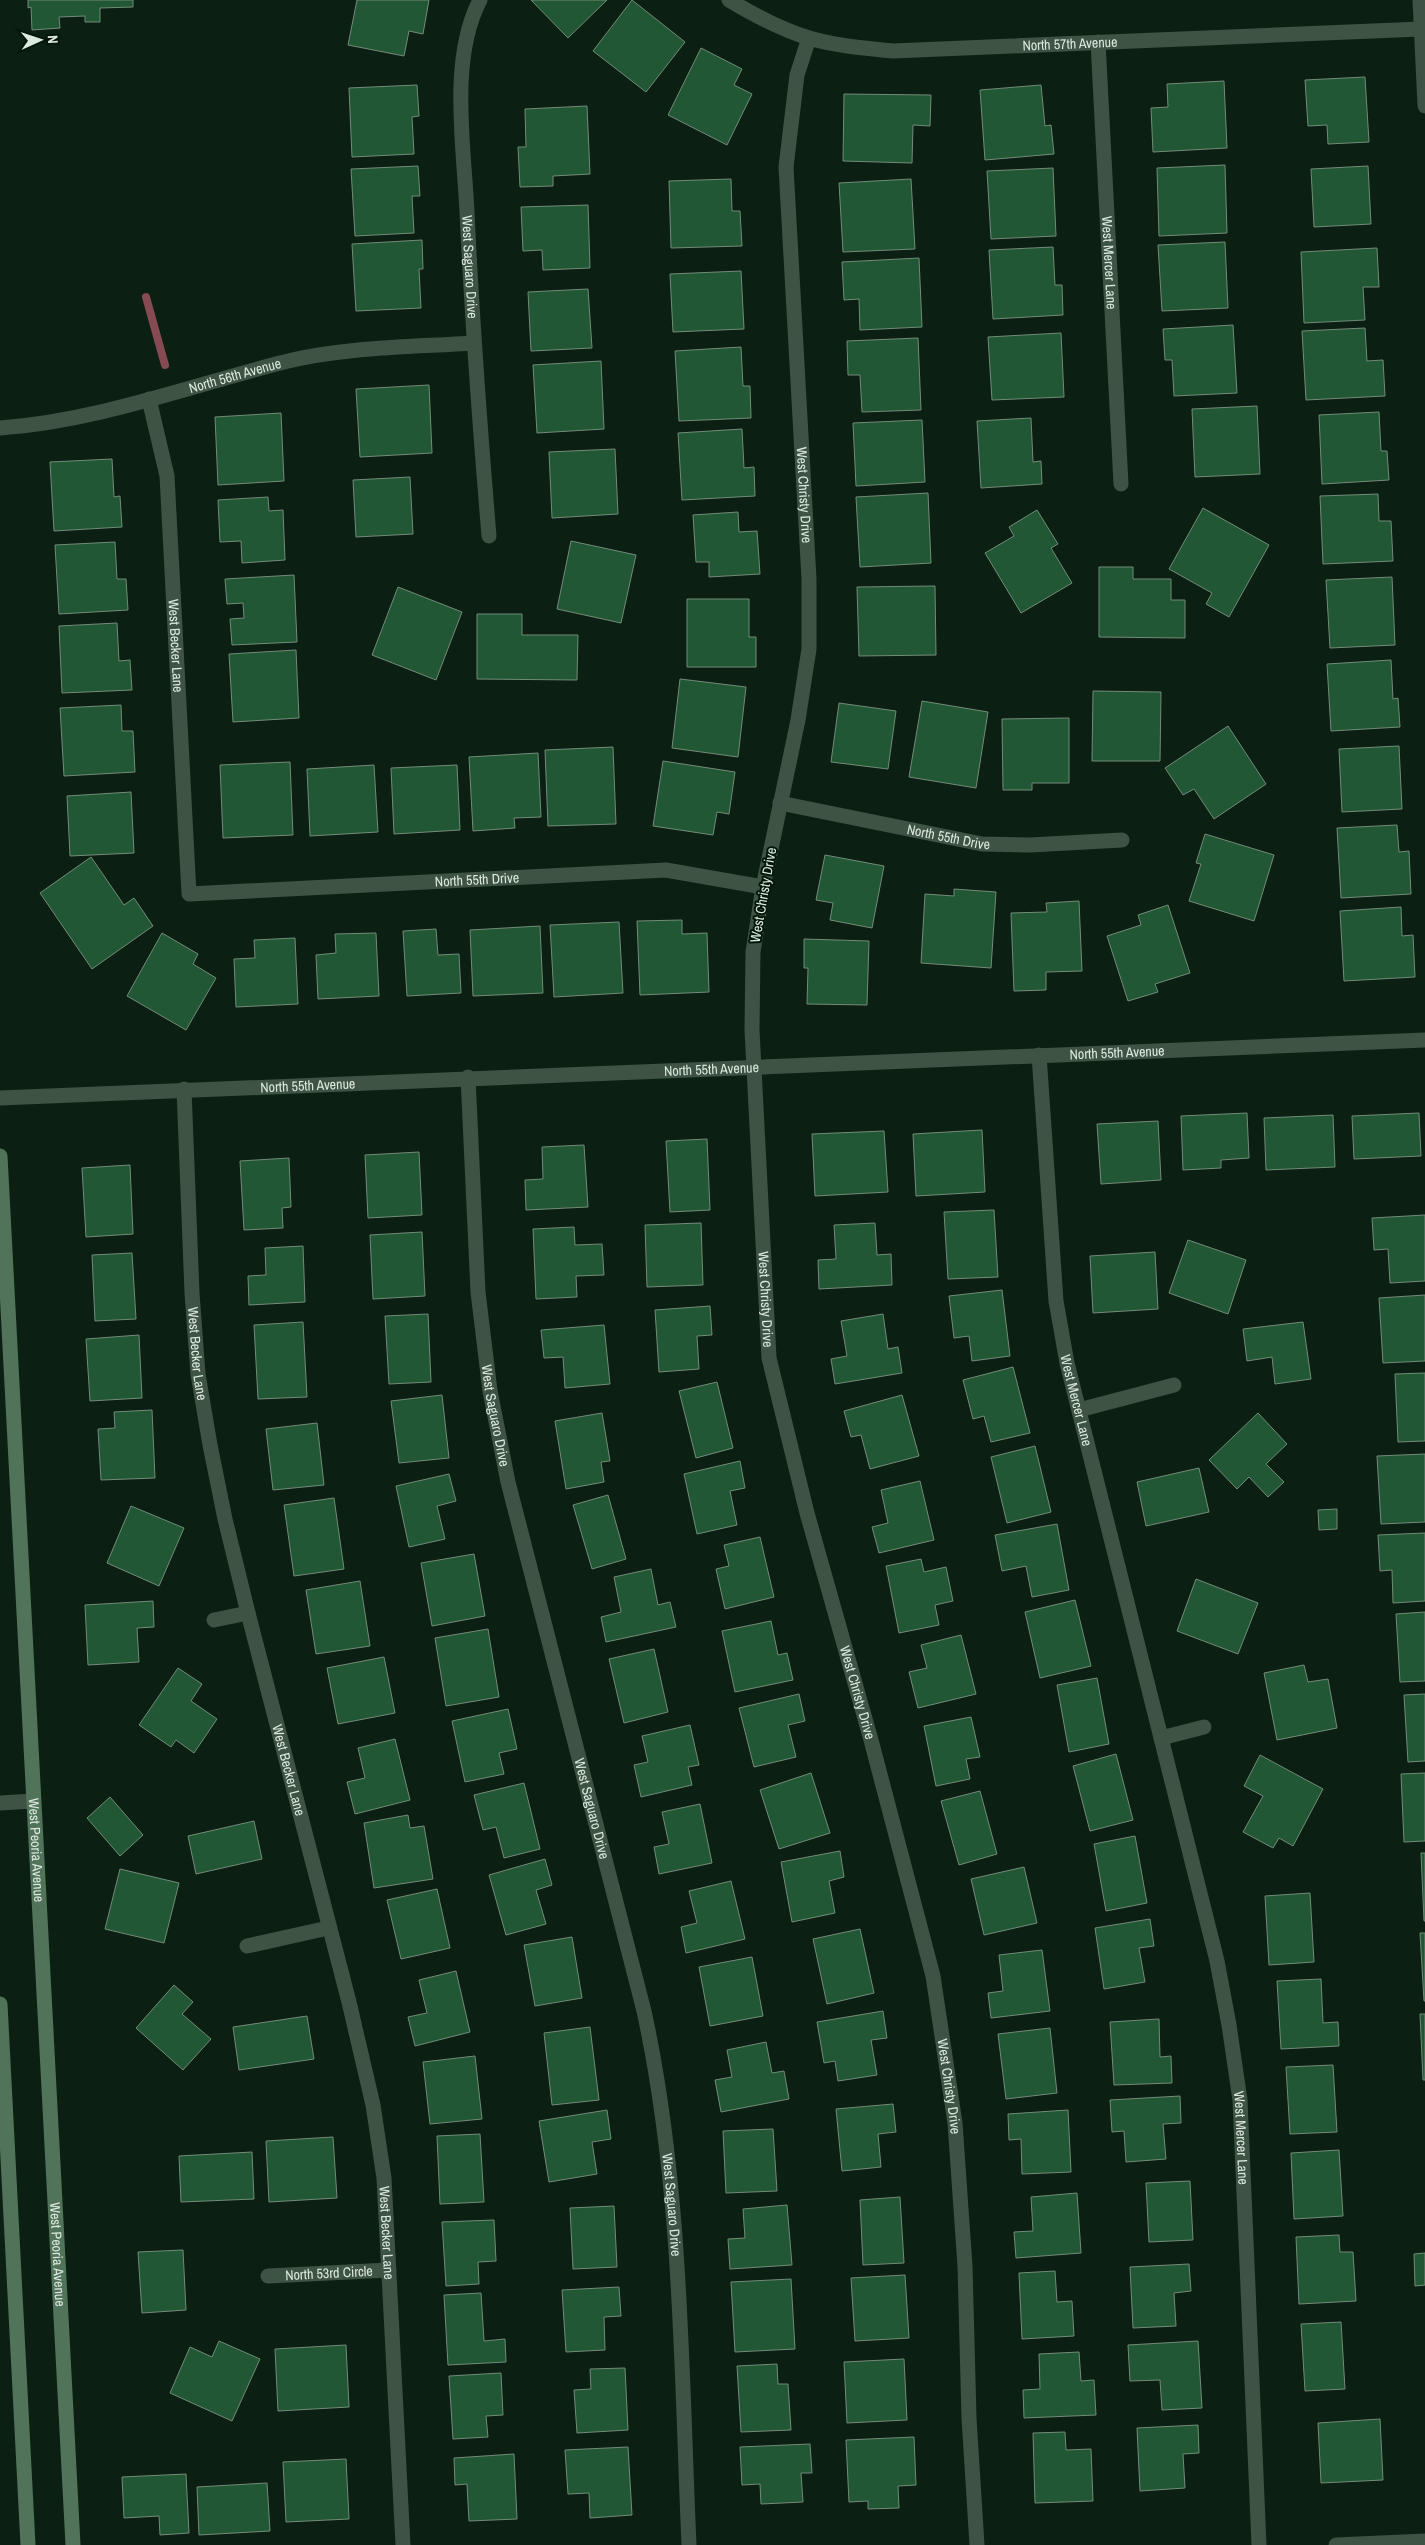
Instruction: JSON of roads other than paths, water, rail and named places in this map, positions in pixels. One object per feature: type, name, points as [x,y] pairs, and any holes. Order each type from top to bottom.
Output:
[{"type":"main road","name":"West Peoria Avenue","points":[[0,1156],[73,2545]]},
{"type":"main road","points":[[0,2004],[28,2545]]},
{"type":"street","name":"West Saguaro Drive","points":[[480,0],[470,19],[461,80],[473,343],[489,536]]},
{"type":"street","name":"North 57th Avenue","points":[[729,0],[767,21],[809,38],[846,46],[892,51],[1421,29]]},
{"type":"street","points":[[1420,0],[1425,106]]},
{"type":"street","name":"West Christy Drive","points":[[809,38],[797,75],[786,167],[809,579],[809,649],[798,720],[763,887],[753,952],[754,1065],[770,1358],[807,1513],[871,1740],[935,1986],[955,2123],[965,2266],[969,2418],[977,2545]]},
{"type":"street","name":"West Mercer Lane","points":[[1098,42],[1121,484]]},
{"type":"street","name":"North 56th Avenue","points":[[0,428],[68,420],[286,362],[360,351],[473,343]]},
{"type":"street","name":"West Becker Lane","points":[[149,399],[167,476],[189,894]]},
{"type":"street","name":"North 55th Drive","points":[[780,803],[982,844],[1030,845],[1122,840]]},
{"type":"street","name":"North 55th Drive","points":[[189,894],[666,870],[763,887]]},
{"type":"street","name":"North 55th Avenue","points":[[0,1098],[754,1065],[1425,1040]]},
{"type":"street","name":"West Mercer Lane","points":[[1039,1055],[1056,1301],[1067,1363],[1217,1961],[1240,2100],[1259,2545]]},
{"type":"street","name":"West Saguaro Drive","points":[[468,1077],[478,1292],[490,1391],[508,1482],[641,2001],[657,2072],[665,2127],[674,2229],[689,2545]]},
{"type":"street","name":"West Becker Lane","points":[[184,1089],[192,1293],[198,1374],[225,1519],[373,2105],[384,2178],[403,2545]]},
{"type":"street","points":[[1079,1410],[1174,1385]]},
{"type":"street","points":[[214,1620],[248,1613]]},
{"type":"street","points":[[1161,1738],[1204,1727]]},
{"type":"street","points":[[0,1803],[33,1801]]},
{"type":"street","points":[[247,1946],[328,1928]]},
{"type":"street","name":"North 53rd Circle","points":[[268,2276],[389,2270]]},
{"type":"street","points":[[1336,2545],[1425,2541]]},
{"type":"waterway","points":[[146,297],[165,365]]}]
